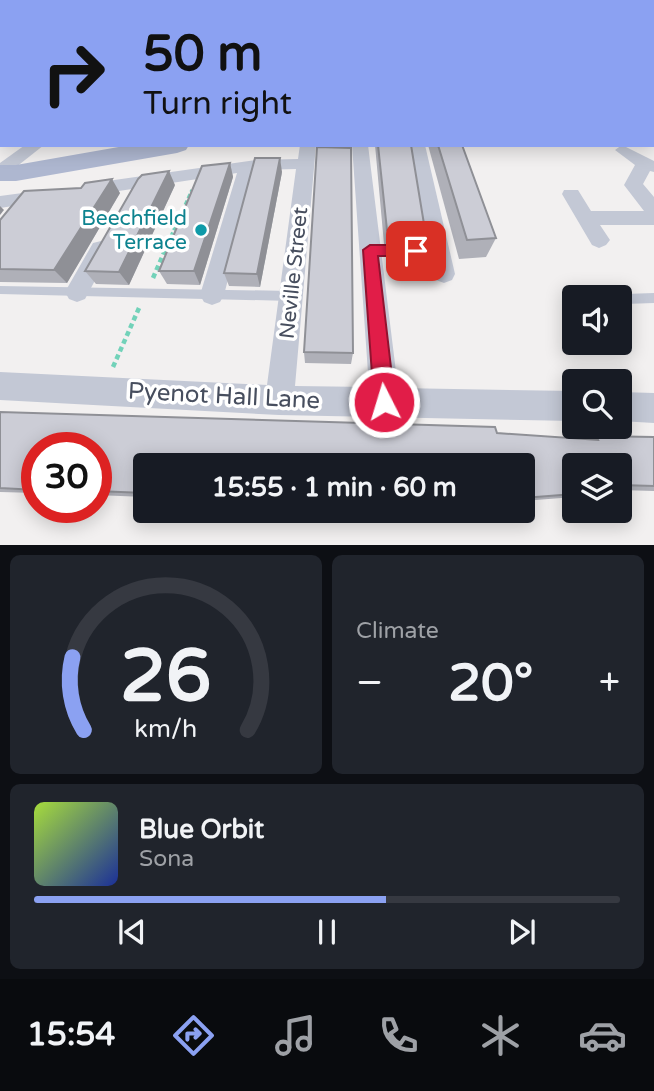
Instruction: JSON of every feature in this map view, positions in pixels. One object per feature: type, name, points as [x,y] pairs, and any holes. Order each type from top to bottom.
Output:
[{"type":"main road","points":[[0,172],[16,173],[166,147]]},
{"type":"street","points":[[0,172],[33,147]]},
{"type":"street","points":[[360,147],[384,402]]},
{"type":"street","points":[[417,147],[444,274]]},
{"type":"street","points":[[623,150],[650,165],[633,185],[654,210]]},
{"type":"street","points":[[0,202],[307,155]]},
{"type":"street","name":"Neville Street","points":[[279,400],[307,155]]},
{"type":"street","points":[[212,295],[248,166]]},
{"type":"street","points":[[127,204],[139,182]]},
{"type":"street","points":[[571,194],[599,240]]},
{"type":"street","points":[[7,224],[28,198]]},
{"type":"street","points":[[588,218],[654,218]]},
{"type":"street","points":[[77,292],[114,226]]},
{"type":"street","name":"Pyenot Hall Lane","points":[[0,386],[279,400],[562,406]]},
{"type":"street","points":[[632,407],[654,408]]},
{"type":"lane","points":[[370,250],[440,251]]},
{"type":"lane","points":[[0,290],[291,296]]},
{"type":"lane","points":[[632,299],[654,298]]},
{"type":"path","points":[[102,391],[199,173]]},
{"type":"building","points":[[317,147],[351,148],[353,353],[304,352]]},
{"type":"building","points":[[378,147],[411,147],[425,230],[387,230]]},
{"type":"building","points":[[439,147],[463,147],[496,238],[467,240]]},
{"type":"building","points":[[255,158],[280,158],[257,274],[224,273]]},
{"type":"building","points":[[230,163],[194,271],[159,271],[202,166]]},
{"type":"building","points":[[169,171],[119,272],[85,271],[138,179],[142,175]]},
{"type":"building","points":[[112,179],[54,270],[0,269],[0,220],[24,191],[81,188],[85,183]]},
{"type":"building","points":[[0,412],[495,427],[497,433],[562,439],[654,437],[654,486],[632,485],[632,453],[562,453],[562,495],[535,497],[535,453],[133,453],[133,493],[112,492],[112,432],[21,432],[21,489],[0,488]]},
{"type":"place","name":"Beechfield Terrace","points":[[201,230]]},
{"type":"route","points":[[384,402],[370,250],[416,251]]}]
